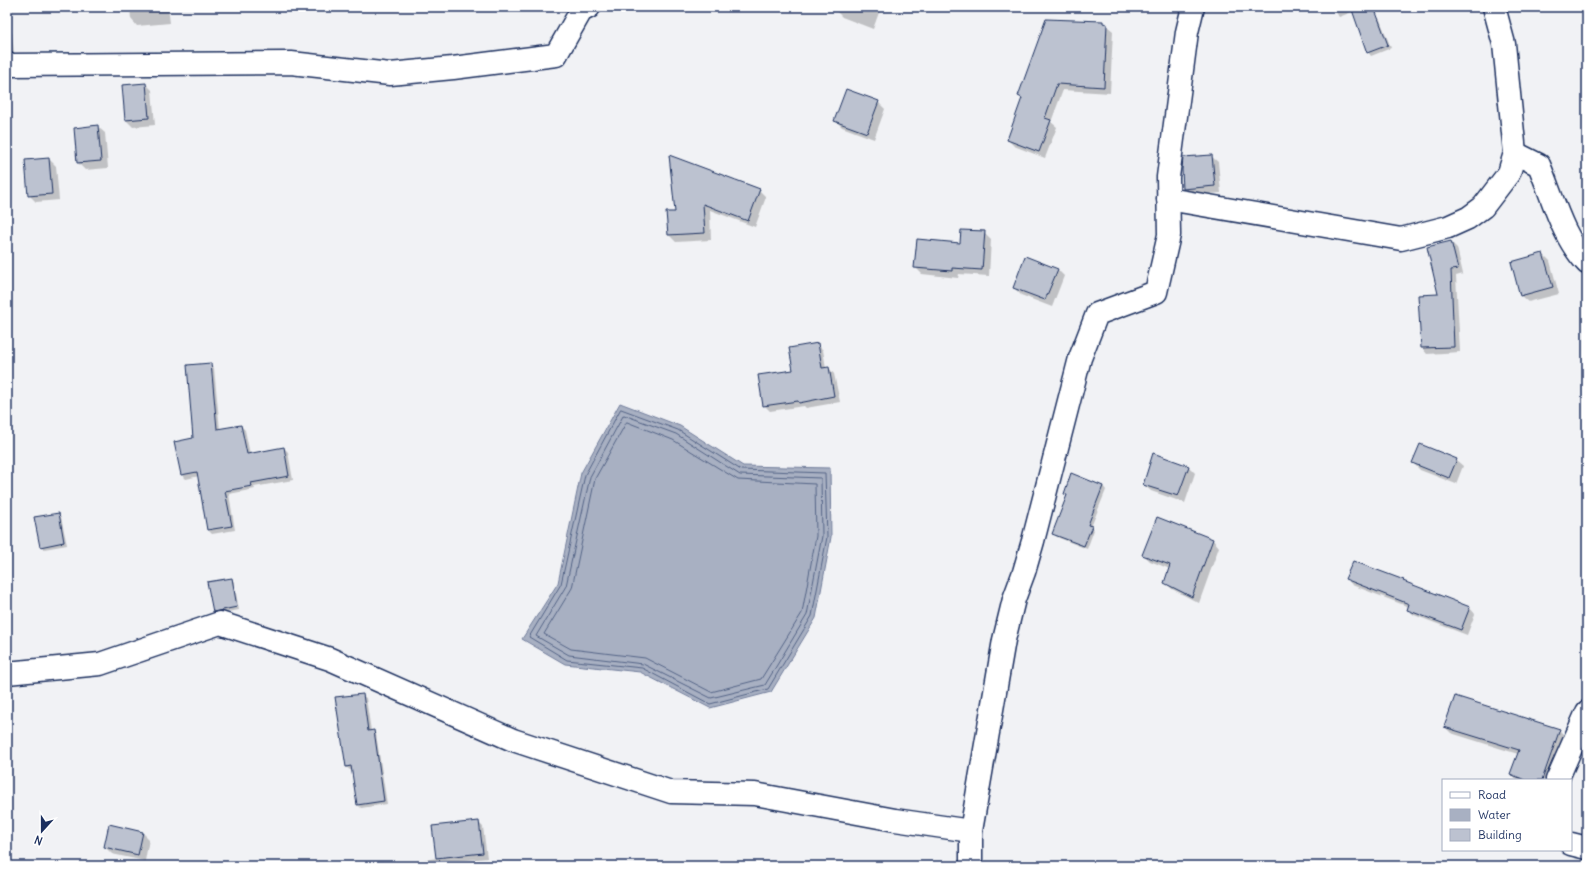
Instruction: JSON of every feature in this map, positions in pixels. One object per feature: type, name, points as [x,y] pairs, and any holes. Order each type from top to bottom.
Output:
[{"type":"street","points":[[7,65],[291,63],[390,74],[453,68],[556,55],[582,11],[589,7]]},
{"type":"street","points":[[971,866],[971,831],[1004,640],[1014,599],[1033,541],[1080,358],[1097,314],[1156,292],[1169,235],[1168,176],[1187,32],[1193,7]]},
{"type":"street","points":[[1168,199],[1401,239],[1448,227],[1468,218],[1484,207],[1509,173],[1515,153],[1504,44],[1494,7]]},
{"type":"street","points":[[1515,153],[1539,165],[1567,233],[1580,256],[1587,263]]},
{"type":"street","points":[[7,673],[100,664],[220,623],[330,659],[513,740],[671,792],[755,794],[895,820],[971,831]]},
{"type":"street","points":[[1557,779],[1587,712]]},
{"type":"street","points":[[1572,844],[1587,848]]},
{"type":"water","points":[[620,403],[680,426],[743,466],[830,468],[831,537],[816,618],[771,692],[710,708],[640,672],[565,664],[522,639],[558,583],[581,473]]},
{"type":"building","points":[[1351,7],[1374,7],[1388,45],[1367,53]]},
{"type":"building","points":[[1046,19],[1103,21],[1103,23],[1107,24],[1104,87],[1057,84],[1045,118],[1051,120],[1039,152],[1007,140],[1022,98],[1018,96]]},
{"type":"building","points":[[146,83],[149,118],[125,120],[122,85]]},
{"type":"building","points":[[846,89],[879,101],[867,133],[834,121]]},
{"type":"building","points":[[98,125],[101,161],[77,163],[74,128]]},
{"type":"building","points":[[669,155],[760,189],[748,221],[703,204],[705,233],[668,235],[666,212],[675,212]]},
{"type":"building","points":[[1212,155],[1215,186],[1183,189],[1183,157]]},
{"type":"building","points":[[49,158],[52,194],[28,196],[25,160]]},
{"type":"building","points":[[961,230],[985,231],[982,270],[952,268],[952,271],[914,268],[917,239],[960,243]]},
{"type":"building","points":[[1451,241],[1458,269],[1451,270],[1454,347],[1421,348],[1418,295],[1438,294],[1427,247]]},
{"type":"building","points":[[1543,253],[1553,287],[1520,296],[1511,262]]},
{"type":"building","points":[[1025,256],[1058,269],[1045,300],[1013,288]]},
{"type":"building","points":[[818,343],[822,368],[829,367],[834,396],[799,403],[798,401],[763,406],[758,375],[793,370],[789,348]]},
{"type":"building","points":[[211,363],[217,429],[241,425],[247,454],[284,447],[289,476],[251,483],[252,486],[225,491],[232,526],[207,530],[197,472],[181,475],[174,442],[193,438],[187,365]]},
{"type":"building","points":[[1420,444],[1457,459],[1449,478],[1412,463]]},
{"type":"building","points":[[1153,453],[1189,466],[1178,496],[1143,485]]},
{"type":"building","points":[[1071,473],[1103,486],[1088,525],[1092,526],[1084,546],[1052,534],[1067,495],[1064,494]]},
{"type":"building","points":[[59,513],[64,542],[40,547],[34,517]]},
{"type":"building","points":[[1157,517],[1213,539],[1192,597],[1164,583],[1170,565],[1142,555]]},
{"type":"building","points":[[1353,561],[1470,607],[1461,630],[1407,610],[1409,604],[1345,579]]},
{"type":"building","points":[[232,578],[237,607],[213,612],[207,582]]},
{"type":"building","points":[[363,694],[368,731],[374,730],[384,801],[357,805],[351,766],[346,767],[335,697]]},
{"type":"building","points":[[1455,696],[1560,729],[1542,779],[1522,779],[1510,774],[1519,750],[1444,727]]},
{"type":"building","points":[[479,821],[483,853],[436,858],[432,826]]},
{"type":"building","points":[[109,824],[143,832],[138,855],[104,847]]}]
